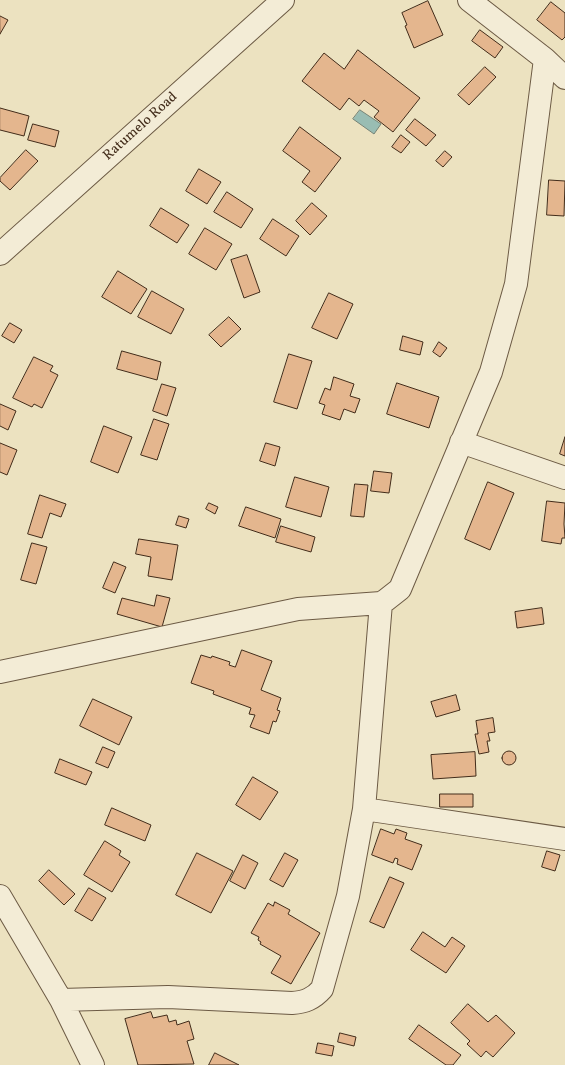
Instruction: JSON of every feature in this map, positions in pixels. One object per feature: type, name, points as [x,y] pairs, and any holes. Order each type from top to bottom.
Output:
[{"type":"street","name":"Ratumelo Road","points":[[0,254],[283,0]]},
{"type":"street","points":[[469,0],[546,59],[565,78]]},
{"type":"street","points":[[0,672],[298,608],[381,603],[400,589],[491,372],[516,284],[546,59]]},
{"type":"street","points":[[461,442],[565,478]]},
{"type":"street","points":[[61,1000],[168,997],[292,1003],[303,1002],[315,997],[322,989],[348,896],[364,809],[381,603]]},
{"type":"street","points":[[364,809],[565,840]]},
{"type":"street","points":[[0,896],[61,1000],[93,1065]]},
{"type":"water","points":[[360,110],[381,124],[374,134],[353,119]]},
{"type":"building","points":[[428,1],[443,35],[414,48],[405,26],[407,25],[402,13]]},
{"type":"building","points":[[551,2],[565,13],[565,37],[562,40],[537,20]]},
{"type":"building","points":[[0,16],[8,20],[0,34]]},
{"type":"building","points":[[480,30],[503,47],[495,58],[472,41]]},
{"type":"building","points":[[358,50],[420,98],[393,132],[374,117],[379,111],[364,100],[359,106],[349,98],[340,110],[302,81],[324,53],[344,69]]},
{"type":"building","points":[[485,67],[496,77],[469,105],[458,95]]},
{"type":"building","points":[[0,108],[29,116],[24,136],[0,130]]},
{"type":"building","points":[[415,119],[436,135],[426,146],[406,130]]},
{"type":"building","points":[[33,124],[59,131],[55,147],[28,140]]},
{"type":"building","points":[[300,127],[341,158],[315,192],[302,182],[310,171],[283,151]]},
{"type":"building","points":[[401,135],[410,142],[401,153],[392,147]]},
{"type":"building","points":[[26,150],[38,161],[10,190],[0,181],[0,178]]},
{"type":"building","points":[[445,151],[452,157],[443,167],[436,161]]},
{"type":"building","points":[[199,169],[221,182],[207,204],[186,191]]},
{"type":"building","points":[[549,180],[565,181],[564,216],[547,215]]},
{"type":"building","points":[[227,192],[253,209],[241,228],[214,212]]},
{"type":"building","points":[[312,203],[327,216],[310,235],[296,221]]},
{"type":"building","points":[[161,208],[189,225],[177,243],[150,226]]},
{"type":"building","points":[[273,219],[299,236],[286,256],[260,239]]},
{"type":"building","points":[[205,228],[232,244],[216,270],[189,254]]},
{"type":"building","points":[[247,255],[260,292],[244,298],[231,260]]},
{"type":"building","points":[[118,271],[147,289],[131,314],[102,297]]},
{"type":"building","points":[[152,291],[184,309],[171,334],[138,317]]},
{"type":"building","points":[[329,293],[353,304],[337,339],[312,328]]},
{"type":"building","points":[[229,317],[241,329],[221,347],[209,335]]},
{"type":"building","points":[[10,323],[22,330],[14,343],[2,336]]},
{"type":"building","points":[[403,336],[423,342],[420,355],[400,350]]},
{"type":"building","points":[[439,342],[447,348],[440,357],[433,352]]},
{"type":"building","points":[[122,351],[161,362],[157,380],[117,369]]},
{"type":"building","points":[[289,354],[312,361],[297,409],[274,402]]},
{"type":"building","points":[[34,357],[53,366],[50,371],[58,375],[42,408],[34,404],[32,407],[13,398]]},
{"type":"building","points":[[334,377],[354,384],[350,396],[360,399],[355,413],[344,409],[340,420],[322,414],[325,405],[319,403],[325,388],[330,390]]},
{"type":"building","points":[[397,383],[439,397],[429,428],[387,414]]},
{"type":"building","points":[[162,384],[176,388],[167,416],[153,411]]},
{"type":"building","points":[[0,404],[16,411],[8,430],[0,426]]},
{"type":"building","points":[[154,419],[169,424],[157,460],[141,455]]},
{"type":"building","points":[[104,426],[132,437],[118,473],[91,462]]},
{"type":"building","points":[[565,437],[565,456],[560,454]]},
{"type":"building","points":[[0,443],[17,450],[7,475],[0,472]]},
{"type":"building","points":[[266,443],[280,447],[275,466],[260,461]]},
{"type":"building","points":[[374,471],[392,473],[389,493],[371,491]]},
{"type":"building","points":[[295,477],[329,487],[321,517],[286,507]]},
{"type":"building","points":[[488,482],[514,493],[490,550],[465,539]]},
{"type":"building","points":[[355,484],[368,485],[364,517],[351,516]]},
{"type":"building","points":[[40,495],[66,504],[61,517],[50,513],[42,538],[28,534]]},
{"type":"building","points":[[547,501],[565,503],[565,538],[562,538],[561,544],[542,541]]},
{"type":"building","points":[[209,503],[218,507],[215,514],[206,509]]},
{"type":"building","points":[[246,507],[281,519],[275,538],[239,526]]},
{"type":"building","points":[[179,516],[189,519],[186,528],[176,525]]},
{"type":"building","points":[[281,526],[315,537],[311,552],[276,542]]},
{"type":"building","points":[[139,539],[178,545],[172,580],[148,576],[151,557],[136,554]]},
{"type":"building","points":[[32,543],[47,547],[36,584],[21,580]]},
{"type":"building","points":[[114,562],[126,567],[115,593],[103,588]]},
{"type":"building","points":[[157,595],[170,598],[162,627],[117,614],[122,598],[154,606]]},
{"type":"building","points":[[542,608],[544,624],[517,628],[515,612]]},
{"type":"building","points":[[242,650],[272,661],[261,690],[281,698],[277,710],[280,711],[276,722],[273,721],[269,734],[250,727],[255,715],[249,714],[251,708],[213,694],[214,691],[191,683],[201,655],[211,658],[212,656],[230,662],[229,665],[235,667]]},
{"type":"building","points":[[456,695],[460,710],[436,717],[431,702]]},
{"type":"building","points":[[93,699],[132,717],[119,745],[80,726]]},
{"type":"building","points":[[493,718],[495,732],[488,733],[490,741],[487,741],[489,752],[479,754],[475,734],[478,734],[476,721]]},
{"type":"building","points":[[103,747],[115,752],[108,768],[96,763]]},
{"type":"building","points":[[506,751],[512,751],[516,755],[516,761],[512,765],[506,765],[502,761],[502,755]]},
{"type":"building","points":[[475,752],[476,776],[433,779],[431,755]]},
{"type":"building","points":[[60,759],[92,772],[86,785],[55,773]]},
{"type":"building","points":[[253,777],[278,792],[260,820],[236,805]]},
{"type":"building","points":[[440,794],[473,794],[473,807],[440,807]]},
{"type":"building","points":[[112,808],[151,825],[145,841],[105,825]]},
{"type":"building","points":[[381,829],[394,834],[396,829],[407,833],[405,839],[422,845],[412,870],[397,864],[398,859],[395,858],[393,863],[372,855]]},
{"type":"building","points":[[105,841],[121,851],[119,855],[130,862],[112,892],[84,875]]},
{"type":"building","points":[[547,851],[560,855],[555,871],[542,867]]},
{"type":"building","points":[[197,853],[233,871],[211,913],[176,895]]},
{"type":"building","points":[[285,853],[298,860],[283,887],[270,880]]},
{"type":"building","points":[[243,855],[258,863],[245,889],[230,881]]},
{"type":"building","points":[[49,870],[75,894],[64,905],[39,881]]},
{"type":"building","points":[[390,877],[404,883],[384,928],[370,922]]},
{"type":"building","points":[[89,888],[106,898],[92,921],[75,911]]},
{"type":"building","points":[[275,902],[290,910],[288,914],[320,933],[291,984],[271,973],[281,956],[260,944],[261,942],[258,940],[259,937],[251,933],[268,903],[273,906]]},
{"type":"building","points":[[423,932],[445,947],[452,937],[465,946],[446,973],[411,950]]},
{"type":"building","points":[[468,1004],[488,1022],[496,1015],[515,1033],[493,1057],[486,1051],[481,1057],[467,1044],[470,1041],[451,1023]]},
{"type":"building","points":[[151,1012],[153,1018],[167,1015],[169,1022],[176,1020],[177,1025],[189,1021],[194,1039],[187,1041],[194,1064],[138,1065],[125,1019]]},
{"type":"building","points":[[419,1025],[461,1055],[453,1065],[446,1065],[409,1039]]},
{"type":"building","points":[[340,1033],[356,1037],[354,1046],[338,1042]]},
{"type":"building","points":[[318,1043],[334,1046],[332,1056],[316,1053]]},
{"type":"building","points":[[215,1053],[239,1065],[209,1065]]}]
